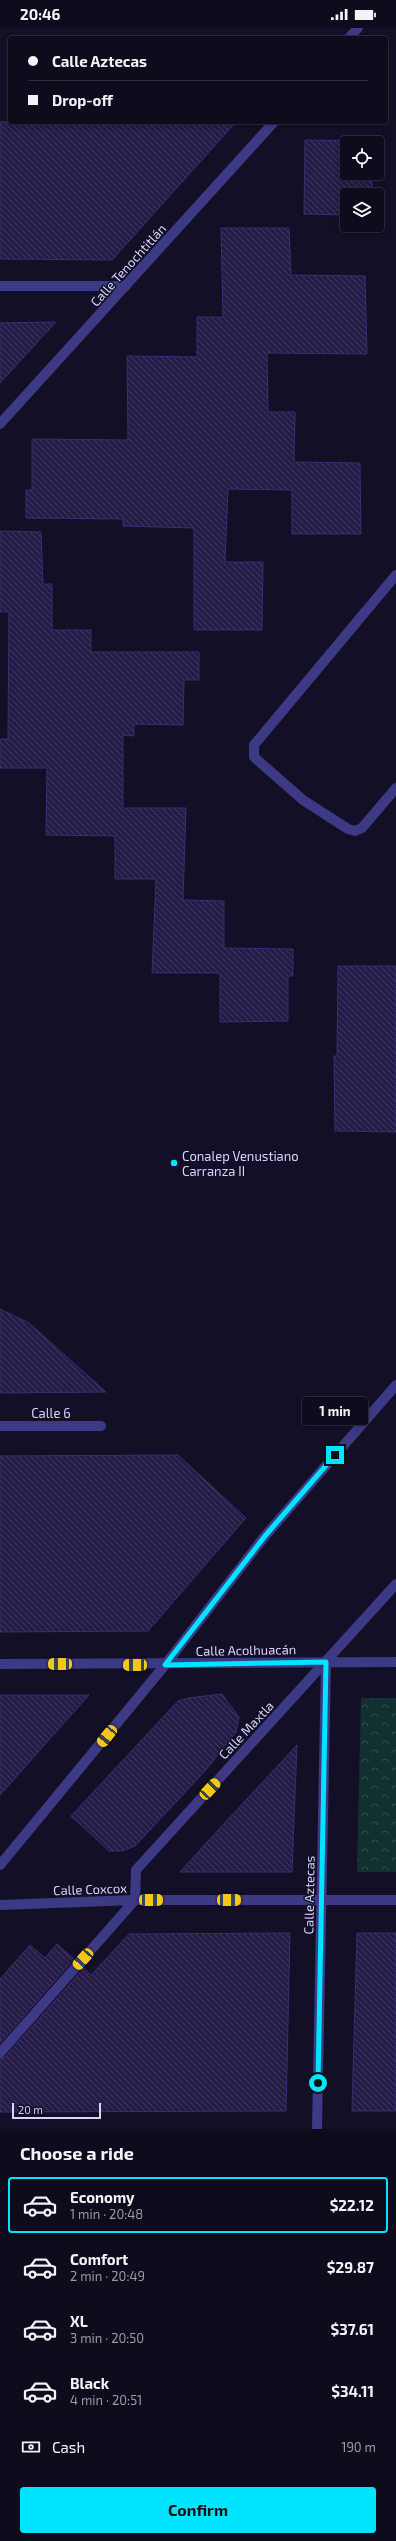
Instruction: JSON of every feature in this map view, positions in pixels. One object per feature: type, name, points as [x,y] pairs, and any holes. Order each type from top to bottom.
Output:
[{"type":"street","points":[[351,36],[358,28]]},
{"type":"street","name":"Calle Tenochtitlán","points":[[0,424],[272,124]]},
{"type":"street","points":[[0,286],[126,286]]},
{"type":"street","points":[[396,575],[254,744],[252,751],[254,757],[303,800],[348,829],[355,831],[362,828],[396,788]]},
{"type":"street","points":[[0,1866],[165,1665],[265,1536],[396,1386]]},
{"type":"street","name":"Calle 6","points":[[0,1426],[101,1426]]},
{"type":"street","name":"Calle Maxtla","points":[[136,1900],[136,1870],[396,1584]]},
{"type":"street","name":"Calle Aztecas","points":[[317,2129],[326,1662]]},
{"type":"street","name":"Calle Acolhuacán","points":[[0,1664],[165,1665],[396,1662]]},
{"type":"street","points":[[0,2053],[136,1900]]},
{"type":"street","name":"Calle Coxcox","points":[[0,1905],[136,1900],[396,1900]]},
{"type":"green space","points":[[361,1698],[396,1698],[396,1872],[357,1872]]},
{"type":"building","points":[[0,122],[8,122],[8,124],[234,124],[112,260],[0,259]]},
{"type":"building","points":[[305,140],[340,141],[340,180],[372,180],[372,188],[340,188],[340,215],[304,214]]},
{"type":"building","points":[[221,228],[289,228],[291,275],[365,276],[367,354],[267,353],[268,412],[295,412],[294,462],[360,463],[361,534],[292,534],[292,490],[228,489],[225,562],[263,562],[262,630],[194,630],[194,528],[123,526],[123,519],[26,518],[26,490],[32,490],[32,439],[128,440],[127,356],[197,357],[197,317],[223,317]]},
{"type":"building","points":[[56,322],[0,383],[0,323]]},
{"type":"building","points":[[0,531],[41,532],[43,584],[52,584],[52,630],[91,630],[91,652],[199,652],[199,680],[184,680],[183,725],[134,724],[134,736],[123,735],[123,808],[186,808],[183,900],[224,901],[224,948],[293,949],[293,976],[288,976],[288,1021],[220,1022],[220,973],[152,973],[156,879],[115,879],[115,836],[46,835],[47,768],[0,768],[0,739],[8,739],[9,612],[0,612]]},
{"type":"building","points":[[338,966],[396,966],[396,1132],[335,1131],[334,1056],[337,1056]]},
{"type":"building","points":[[0,1309],[29,1323],[106,1392],[0,1393]]},
{"type":"building","points":[[178,1455],[246,1518],[148,1631],[0,1632],[0,1456]]},
{"type":"building","points":[[222,1694],[239,1717],[236,1732],[205,1771],[135,1846],[122,1851],[109,1851],[71,1816],[178,1701],[188,1698]]},
{"type":"building","points":[[0,1695],[89,1695],[0,1795]]},
{"type":"building","points":[[297,1745],[292,1872],[180,1872],[219,1829]]},
{"type":"building","points":[[290,1933],[286,2111],[0,2112],[0,2059],[5,2057],[84,1968],[91,1975],[129,1934]]},
{"type":"building","points":[[357,1933],[396,1933],[396,2111],[352,2111]]},
{"type":"building","points":[[57,1944],[74,1959],[0,2043],[0,1979],[30,1945],[45,1958]]},
{"type":"place","name":"Conalep Venustiano Carranza II","points":[[174,1163]]},
{"type":"route","points":[[318,2083],[326,1662],[165,1665],[265,1536],[335,1455]]}]
